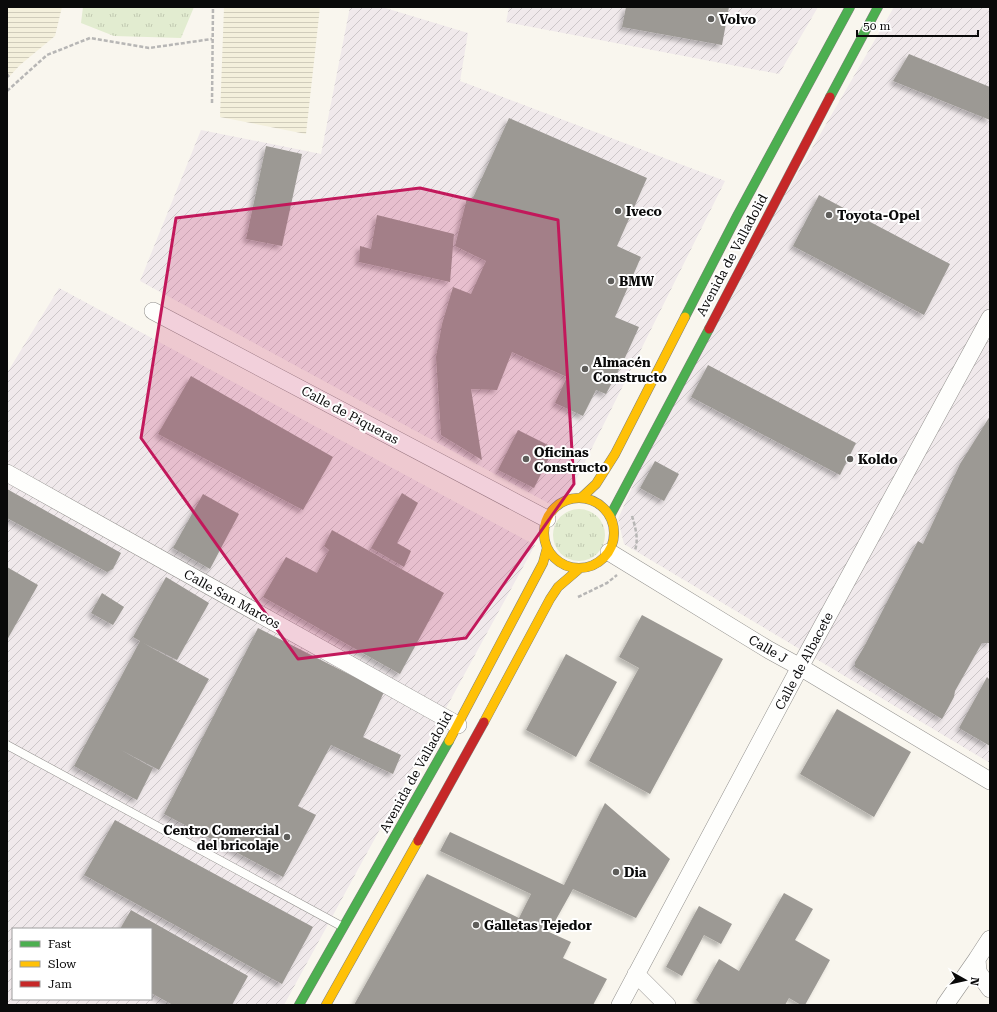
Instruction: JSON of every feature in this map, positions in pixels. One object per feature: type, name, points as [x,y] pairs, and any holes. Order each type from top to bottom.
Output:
[{"type":"main road","name":"Avenida de Valladolid","points":[[581,498],[596,484],[615,454],[737,216],[850,7]]},
{"type":"main road","name":"Avenida de Valladolid","points":[[610,516],[878,7]]},
{"type":"main road","points":[[547,519],[552,510],[560,503],[570,499],[581,498],[592,500],[603,506],[610,516],[614,525],[615,534],[613,544],[609,552],[596,565],[588,568],[579,569],[563,565],[554,558],[547,548]]},
{"type":"main road","name":"Avenida de Valladolid","points":[[299,1005],[344,928],[458,724],[543,564],[547,548],[544,538],[544,528],[547,519]]},
{"type":"main road","points":[[326,1005],[464,760],[550,599],[558,587],[579,569]]},
{"type":"street","name":"Calle de Piqueras","points":[[154,311],[547,519]]},
{"type":"street","name":"Calle de Albacete","points":[[620,1005],[800,667],[990,318]]},
{"type":"street","name":"Calle San Marcos","points":[[7,473],[458,724]]},
{"type":"street","name":"Calle J","points":[[609,552],[769,650],[990,781]]},
{"type":"street","points":[[945,1005],[978,960],[990,939]]},
{"type":"street","points":[[978,960],[978,972],[990,989]]},
{"type":"street","points":[[636,974],[667,1005]]},
{"type":"lane","points":[[7,745],[344,928]]},
{"type":"path","points":[[212,103],[213,7]]},
{"type":"path","points":[[7,91],[47,55],[90,38],[148,48],[212,39]]},
{"type":"highlighted area","points":[[420,188],[558,220],[574,484],[466,638],[298,659],[141,438],[176,218]]},
{"type":"shaded area","points":[[7,7],[62,7],[55,36],[20,65],[7,79]]},
{"type":"shaded area","points":[[224,7],[320,7],[306,134],[220,117]]},
{"type":"shaded area","points":[[350,7],[382,7],[468,33],[460,81],[725,181],[561,510],[140,281],[201,130],[321,154]]},
{"type":"shaded area","points":[[509,7],[818,7],[779,74],[506,22]]},
{"type":"shaded area","points":[[894,7],[990,7],[990,763],[624,544],[618,519],[688,362]]},
{"type":"shaded area","points":[[59,288],[535,545],[284,1005],[7,1005],[7,373]]},
{"type":"green space","points":[[83,7],[194,7],[181,38],[114,36],[81,23]]},
{"type":"green space","points":[[579,509],[589,511],[597,517],[603,525],[605,535],[603,545],[597,553],[589,559],[579,561],[569,559],[561,553],[555,545],[553,535],[555,525],[561,517],[569,511]]},
{"type":"building","points":[[626,7],[729,7],[722,45],[622,27]]},
{"type":"building","points":[[909,54],[990,87],[990,120],[893,81]]},
{"type":"building","points":[[509,118],[647,178],[617,246],[641,257],[615,317],[639,327],[606,394],[596,390],[583,416],[555,403],[567,377],[512,352],[497,390],[471,389],[482,460],[441,435],[436,357],[442,324],[453,287],[471,294],[486,261],[455,246],[467,198],[472,200]]},
{"type":"building","points":[[266,146],[302,154],[282,246],[246,239]]},
{"type":"building","points":[[819,195],[950,264],[924,315],[793,246]]},
{"type":"building","points":[[377,215],[454,234],[450,282],[359,262],[360,246],[371,249]]},
{"type":"building","points":[[708,365],[856,443],[840,475],[691,397]]},
{"type":"building","points":[[191,376],[333,457],[303,510],[158,434]]},
{"type":"building","points":[[990,416],[990,643],[982,643],[955,691],[954,697],[942,719],[855,667],[855,662],[918,541],[923,544],[960,464]]},
{"type":"building","name":"Oficinas Constructo","points":[[518,430],[554,448],[534,488],[498,470]]},
{"type":"building","points":[[655,461],[679,474],[664,501],[640,488]]},
{"type":"building","points":[[7,489],[121,553],[113,569],[107,572],[7,518]]},
{"type":"building","points":[[402,493],[418,503],[397,543],[411,551],[404,567],[371,548]]},
{"type":"building","points":[[203,494],[239,514],[210,569],[173,548]]},
{"type":"building","points":[[332,530],[444,593],[400,674],[263,597],[286,557],[317,573],[329,550],[324,546]]},
{"type":"building","points":[[7,567],[38,585],[7,640]]},
{"type":"building","points":[[166,577],[209,603],[177,660],[143,643],[209,679],[159,770],[121,750],[153,768],[137,800],[74,766],[140,641],[133,637]]},
{"type":"building","points":[[102,593],[124,607],[113,625],[91,613]]},
{"type":"building","points":[[642,615],[723,659],[650,794],[589,761],[639,668],[619,657]]},
{"type":"building","points":[[258,628],[384,692],[363,737],[401,755],[393,774],[331,745],[298,806],[316,815],[283,877],[164,814]]},
{"type":"building","points":[[566,654],[617,682],[576,757],[526,730]]},
{"type":"building","points":[[987,677],[990,680],[990,746],[959,728]]},
{"type":"building","points":[[837,709],[911,752],[874,817],[800,774]]},
{"type":"building","name":"Galletas Tejedor","points":[[605,803],[670,859],[636,918],[573,889],[549,932],[571,942],[563,958],[607,979],[593,1005],[354,1005],[427,874],[519,918],[531,894],[440,851],[450,832],[564,885]]},
{"type":"building","points":[[115,820],[313,927],[282,984],[84,875]]},
{"type":"building","points":[[784,893],[813,909],[795,940],[830,960],[805,1005],[801,1005],[789,998],[785,1005],[701,1005],[696,1000],[719,959],[739,971]]},
{"type":"building","points":[[699,906],[732,924],[721,944],[704,935],[682,976],[666,967]]},
{"type":"building","points":[[131,910],[248,976],[232,1005],[173,1005],[152,994],[152,928],[121,928]]},
{"type":"traffic: fast","points":[[685,317],[737,216],[850,7]]},
{"type":"traffic: fast","points":[[830,97],[878,7]]},
{"type":"traffic: fast","points":[[610,516],[709,329]]},
{"type":"traffic: fast","points":[[299,1005],[449,741]]},
{"type":"traffic: slow","points":[[581,498],[596,484],[615,454],[685,317]]},
{"type":"traffic: slow","points":[[572,498],[586,498],[599,504],[608,513],[612,519],[614,533],[612,547],[604,558],[593,566],[586,568],[572,568],[565,566],[554,558],[546,547],[544,540],[544,526],[546,519],[554,508],[565,500],[572,498]]},
{"type":"traffic: slow","points":[[449,741],[543,563],[547,548]]},
{"type":"traffic: slow","points":[[484,722],[550,599],[558,587],[579,569]]},
{"type":"traffic: slow","points":[[326,1005],[418,841]]},
{"type":"traffic: jam","points":[[709,329],[830,97]]},
{"type":"traffic: jam","points":[[418,841],[484,722]]},
{"type":"place","name":"Volvo","points":[[711,19]]},
{"type":"place","name":"Iveco","points":[[618,211]]},
{"type":"place","name":"Toyota-Opel","points":[[829,215]]},
{"type":"place","name":"BMW","points":[[611,281]]},
{"type":"place","name":"Almacén Constructo","points":[[585,369]]},
{"type":"place","name":"Oficinas Constructo","points":[[526,459]]},
{"type":"place","name":"Koldo","points":[[850,459]]},
{"type":"place","name":"Centro Comercial del bricolaje","points":[[287,837]]},
{"type":"place","name":"Dia","points":[[616,872]]},
{"type":"place","name":"Galletas Tejedor","points":[[476,925]]}]
